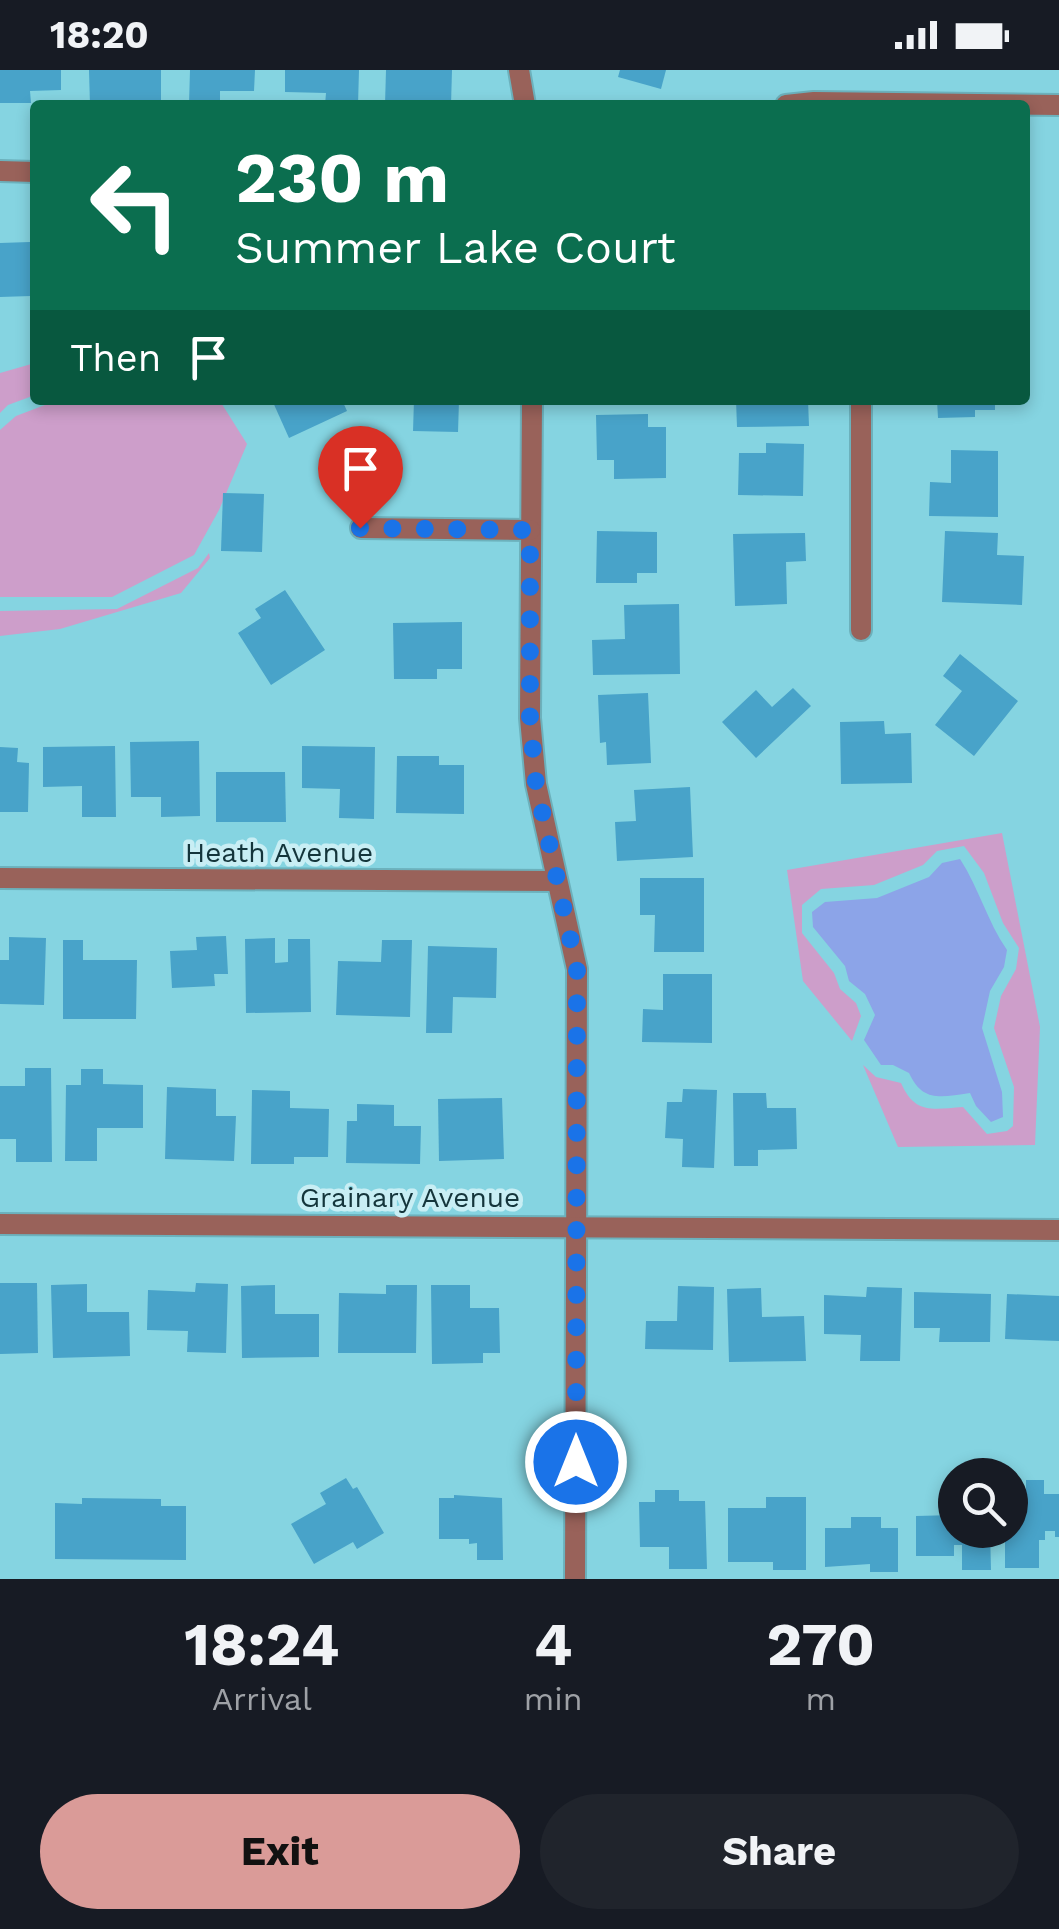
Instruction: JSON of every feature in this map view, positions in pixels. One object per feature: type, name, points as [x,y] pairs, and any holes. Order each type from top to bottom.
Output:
[{"type":"street","points":[[519,70],[524,100]]},
{"type":"street","points":[[1030,105],[1059,105]]},
{"type":"street","points":[[0,171],[30,172]]},
{"type":"street","points":[[532,405],[530,718],[536,784],[577,969],[575,1579]]},
{"type":"street","points":[[860,630],[861,405]]},
{"type":"street","points":[[360,528],[530,530]]},
{"type":"street","name":"Heath Avenue","points":[[0,878],[557,881]]},
{"type":"street","name":"Grainary Avenue","points":[[0,1224],[1059,1230]]},
{"type":"shaded area","points":[[30,364],[30,397],[8,405],[0,413],[0,373]]},
{"type":"shaded area","points":[[45,405],[223,405],[247,444],[219,510],[194,555],[112,597],[0,597],[0,430],[16,416]]},
{"type":"shaded area","points":[[209,553],[210,558],[181,593],[60,629],[0,636],[0,611],[117,609],[198,568]]},
{"type":"shaded area","points":[[1002,833],[1040,1027],[1035,1145],[898,1147],[863,1065],[876,1077],[901,1083],[912,1101],[926,1108],[963,1107],[987,1134],[1007,1131],[1013,1126],[1014,1087],[994,1028],[1001,996],[1016,969],[1019,948],[1003,923],[984,873],[964,846],[937,851],[923,865],[874,885],[821,889],[802,905],[802,933],[834,973],[840,989],[856,1003],[861,1016],[852,1041],[803,981],[787,870]]},
{"type":"water","points":[[960,859],[1007,950],[1004,967],[990,991],[982,1028],[1002,1092],[1003,1117],[991,1122],[970,1093],[927,1094],[909,1073],[893,1065],[881,1065],[864,1040],[875,1015],[865,994],[849,981],[845,966],[813,927],[812,912],[825,902],[877,898],[929,877],[942,863]]},
{"type":"building","points":[[0,70],[61,70],[61,90],[30,91],[30,103],[0,103]]},
{"type":"building","points":[[89,70],[161,70],[161,100],[90,100]]},
{"type":"building","points":[[190,70],[255,70],[254,91],[220,91],[220,100],[189,100]]},
{"type":"building","points":[[285,70],[359,70],[358,100],[325,100],[326,93],[285,92]]},
{"type":"building","points":[[386,70],[452,70],[451,100],[385,100]]},
{"type":"building","points":[[620,70],[666,70],[661,89],[618,77]]},
{"type":"building","points":[[30,242],[30,296],[0,297],[0,243]]},
{"type":"building","points":[[274,405],[344,405],[347,411],[289,438]]},
{"type":"building","points":[[414,405],[459,405],[458,432],[413,431]]},
{"type":"building","points":[[736,405],[808,405],[809,426],[737,427]]},
{"type":"building","points":[[937,405],[995,405],[995,410],[975,410],[975,417],[938,418]]},
{"type":"building","points":[[648,414],[648,427],[666,427],[666,478],[614,479],[614,460],[597,460],[596,415]]},
{"type":"building","points":[[766,443],[804,444],[803,496],[738,495],[739,453],[766,453]]},
{"type":"building","points":[[951,450],[998,451],[998,517],[929,516],[930,482],[951,483]]},
{"type":"building","points":[[223,493],[264,494],[262,552],[221,551]]},
{"type":"building","points":[[597,531],[657,532],[657,573],[637,573],[637,583],[596,583]]},
{"type":"building","points":[[945,531],[998,533],[997,555],[1024,556],[1022,605],[942,602]]},
{"type":"building","points":[[805,533],[806,561],[786,562],[787,604],[735,606],[733,534]]},
{"type":"building","points":[[285,590],[325,650],[271,685],[238,633],[261,618],[255,609]]},
{"type":"building","points":[[679,604],[680,674],[593,675],[592,640],[625,639],[624,605]]},
{"type":"building","points":[[462,622],[462,669],[437,669],[437,679],[394,679],[393,623]]},
{"type":"building","points":[[960,654],[1018,701],[974,756],[935,725],[962,691],[943,676]]},
{"type":"building","points":[[793,688],[811,706],[756,758],[722,722],[756,690],[772,707]]},
{"type":"building","points":[[648,693],[651,763],[607,765],[606,742],[600,743],[598,695]]},
{"type":"building","points":[[884,721],[885,734],[911,733],[912,783],[841,784],[840,722]]},
{"type":"building","points":[[199,741],[200,816],[161,817],[161,797],[131,797],[130,742]]},
{"type":"building","points":[[115,746],[116,817],[82,817],[82,786],[43,787],[43,747]]},
{"type":"building","points":[[302,746],[375,747],[374,819],[339,818],[340,789],[302,788]]},
{"type":"building","points":[[0,747],[18,748],[17,762],[29,763],[28,812],[0,812]]},
{"type":"building","points":[[397,756],[439,756],[439,765],[464,765],[464,814],[396,813]]},
{"type":"building","points":[[216,772],[285,772],[286,822],[216,822]]},
{"type":"building","points":[[690,787],[693,857],[617,861],[615,822],[636,821],[634,790]]},
{"type":"building","points":[[640,878],[704,878],[704,952],[654,952],[655,915],[640,915]]},
{"type":"building","points":[[226,936],[228,974],[214,974],[215,986],[172,988],[170,951],[197,950],[196,937]]},
{"type":"building","points":[[9,937],[46,938],[44,1005],[0,1004],[0,960],[9,960]]},
{"type":"building","points":[[275,938],[275,963],[288,962],[288,939],[310,939],[311,1012],[246,1013],[245,939]]},
{"type":"building","points":[[63,940],[83,940],[83,960],[137,960],[136,1019],[63,1019]]},
{"type":"building","points":[[382,940],[412,940],[410,1017],[336,1015],[338,961],[381,962]]},
{"type":"building","points":[[428,946],[497,948],[496,998],[453,997],[452,1033],[426,1033]]},
{"type":"building","points":[[663,974],[712,974],[712,1043],[642,1042],[643,1009],[663,1010]]},
{"type":"building","points":[[25,1068],[51,1068],[52,1162],[16,1162],[16,1139],[0,1139],[0,1086],[25,1086]]},
{"type":"building","points":[[81,1069],[103,1069],[103,1084],[143,1085],[143,1128],[97,1128],[97,1161],[65,1161],[66,1085],[81,1085]]},
{"type":"building","points":[[167,1087],[216,1089],[216,1116],[236,1116],[234,1161],[165,1159]]},
{"type":"building","points":[[683,1089],[717,1090],[714,1168],[682,1167],[683,1139],[665,1138],[667,1102],[682,1102]]},
{"type":"building","points":[[252,1090],[290,1091],[290,1108],[329,1109],[328,1157],[294,1157],[294,1164],[251,1164]]},
{"type":"building","points":[[733,1093],[766,1093],[767,1108],[796,1108],[797,1149],[758,1150],[758,1166],[734,1166]]},
{"type":"building","points":[[502,1098],[504,1159],[439,1161],[438,1099]]},
{"type":"building","points":[[357,1104],[394,1105],[394,1126],[421,1126],[420,1164],[346,1163],[347,1121],[357,1121]]},
{"type":"building","points":[[0,1283],[37,1283],[38,1353],[0,1354]]},
{"type":"building","points":[[196,1283],[228,1284],[226,1353],[187,1352],[188,1331],[147,1330],[148,1290],[195,1292]]},
{"type":"building","points":[[87,1284],[87,1312],[129,1312],[130,1356],[53,1358],[51,1285]]},
{"type":"building","points":[[275,1285],[275,1314],[319,1314],[319,1357],[242,1358],[241,1286]]},
{"type":"building","points":[[386,1285],[417,1285],[416,1353],[338,1353],[339,1293],[386,1294]]},
{"type":"building","points":[[431,1285],[470,1285],[470,1308],[499,1308],[500,1353],[483,1353],[483,1363],[432,1364]]},
{"type":"building","points":[[678,1286],[714,1287],[713,1350],[645,1349],[646,1321],[677,1321]]},
{"type":"building","points":[[867,1287],[902,1288],[900,1361],[860,1361],[861,1335],[824,1334],[824,1295],[866,1297]]},
{"type":"building","points":[[761,1288],[762,1317],[804,1316],[806,1361],[729,1362],[727,1289]]},
{"type":"building","points":[[914,1292],[991,1294],[990,1342],[939,1342],[940,1328],[914,1328]]},
{"type":"building","points":[[1007,1294],[1059,1296],[1059,1341],[1005,1339]]},
{"type":"building","points":[[346,1478],[353,1489],[357,1487],[384,1533],[357,1549],[353,1542],[314,1564],[291,1524],[326,1504],[320,1493]]},
{"type":"building","points":[[1028,1480],[1044,1480],[1044,1494],[1059,1494],[1059,1537],[1055,1537],[1055,1531],[1045,1531],[1045,1540],[1039,1540],[1039,1568],[1005,1568],[1005,1548],[1028,1548]]},
{"type":"building","points":[[655,1490],[679,1490],[679,1501],[705,1501],[707,1569],[669,1569],[669,1547],[640,1547],[639,1502],[655,1502]]},
{"type":"building","points":[[766,1497],[806,1497],[806,1570],[773,1570],[773,1562],[728,1562],[728,1508],[766,1508]]},
{"type":"building","points":[[82,1498],[161,1499],[161,1506],[186,1506],[186,1560],[55,1559],[55,1503],[82,1504]]},
{"type":"building","points":[[439,1498],[502,1498],[503,1560],[477,1560],[477,1543],[469,1544],[469,1539],[439,1539]]},
{"type":"building","points":[[938,1515],[938,1548],[954,1548],[954,1556],[916,1556],[916,1516]]},
{"type":"building","points":[[851,1517],[881,1517],[881,1528],[898,1528],[898,1572],[870,1572],[870,1564],[825,1567],[825,1528],[851,1528]]},
{"type":"building","points":[[962,1548],[990,1548],[991,1570],[962,1570]]},
{"type":"route","points":[[360,528],[530,530],[530,718],[536,784],[577,969],[576,1462]]}]
